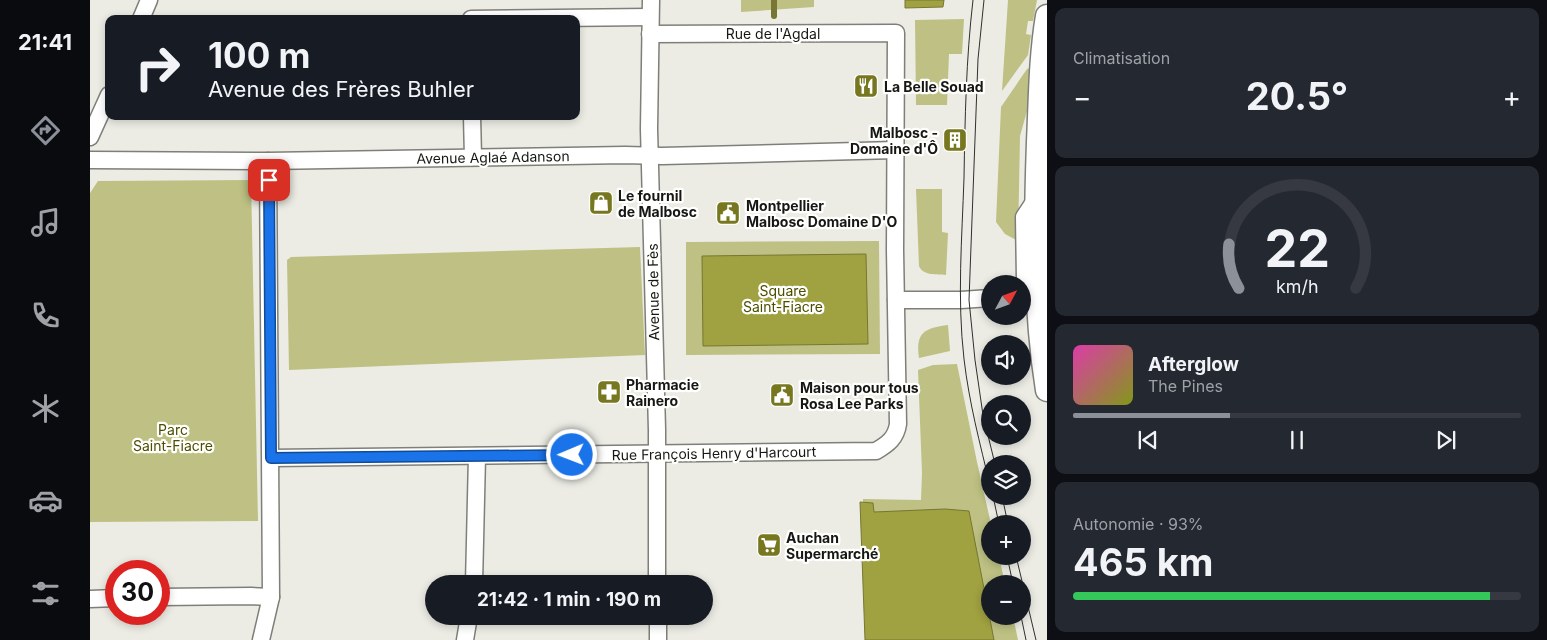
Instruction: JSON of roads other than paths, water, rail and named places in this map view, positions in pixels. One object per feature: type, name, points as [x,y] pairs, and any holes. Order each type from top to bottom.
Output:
[{"type":"main road","points":[[1047,16],[1041,56],[1036,199],[1036,301],[1047,390]]},
{"type":"street","points":[[143,15],[149,0]]},
{"type":"street","name":"Avenue de Fès","points":[[651,0],[650,156],[657,454],[657,575]]},
{"type":"street","name":"Rue de l'Agdal","points":[[580,23],[896,33]]},
{"type":"street","name":"Rue François Henry d'Harcourt","points":[[271,458],[876,451],[887,444],[897,433],[898,424],[896,33]]},
{"type":"street","points":[[90,137],[105,104]]},
{"type":"street","points":[[472,120],[473,157]]},
{"type":"street","name":"Avenue Aglaé Adanson","points":[[90,160],[268,161],[650,156],[896,150]]},
{"type":"street","points":[[261,640],[271,597],[268,161]]},
{"type":"street","points":[[1025,275],[1024,217],[1036,199]]},
{"type":"street","points":[[896,300],[981,299]]},
{"type":"street","points":[[474,575],[477,456]]},
{"type":"street","points":[[170,598],[271,597]]},
{"type":"street","points":[[90,599],[105,598]]},
{"type":"street","points":[[465,640],[468,625]]},
{"type":"street","points":[[658,625],[658,640]]},
{"type":"waterway","points":[[774,0],[774,16]]},
{"type":"tram line","points":[[973,0],[966,89],[961,314],[964,359],[983,455]]},
{"type":"tram line","points":[[984,0],[978,59],[969,300],[983,415],[993,455]]},
{"type":"tram line","points":[[995,505],[997,515]]},
{"type":"tram line","points":[[1004,505],[1006,515]]},
{"type":"tram line","points":[[1009,565],[1011,575]]},
{"type":"tram line","points":[[1018,565],[1036,640]]},
{"type":"tram line","points":[[1023,625],[1026,640]]},
{"type":"place","name":"La Belle Souad","points":[[866,86]]},
{"type":"place","name":"Malbosc - Domaine d'Ô","points":[[955,140]]},
{"type":"place","name":"Le fournil de Malbosc","points":[[601,203]]},
{"type":"place","name":"Montpellier Malbosc Domaine D'O","points":[[728,213]]},
{"type":"place","name":"Pharmacie Rainero","points":[[609,392]]},
{"type":"place","name":"Maison pour tous Rosa Lee Parks","points":[[782,395]]},
{"type":"place","name":"Auchan Supermarché","points":[[769,545]]},
{"type":"park label","name":"Square Saint-Fiacre","points":[[783,298]]},
{"type":"park label","name":"Parc Saint-Fiacre","points":[[173,438]]}]
